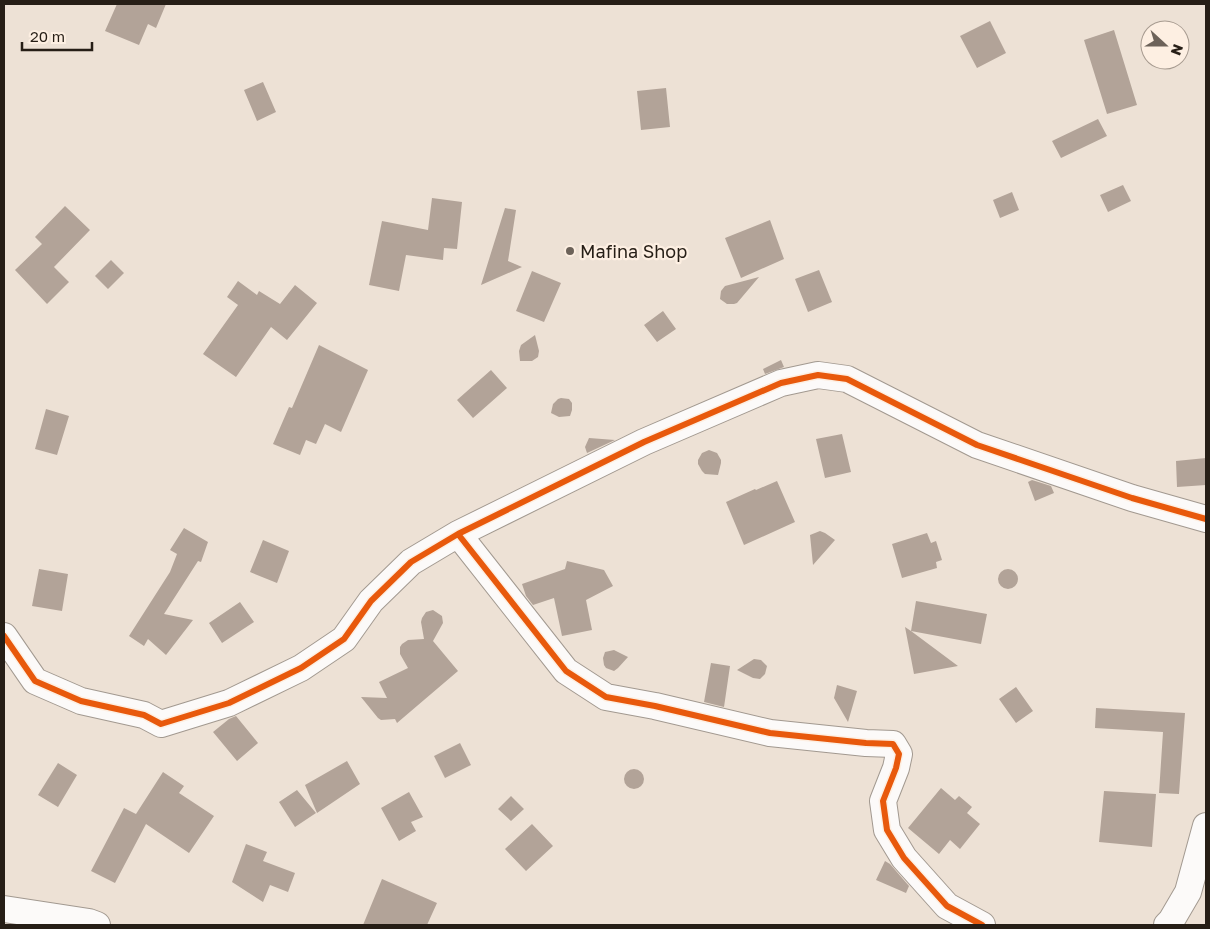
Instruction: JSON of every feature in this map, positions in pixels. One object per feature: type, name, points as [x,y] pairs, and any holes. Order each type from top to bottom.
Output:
[{"type":"street","points":[[4,636],[35,681],[81,701],[144,715],[161,724],[229,703],[301,668],[344,639],[371,601],[411,562],[458,534],[644,442],[781,383],[818,375],[847,379],[977,445],[1132,498],[1206,519]]},
{"type":"street","points":[[458,534],[566,671],[606,697],[655,706],[770,733],[893,744],[899,754],[896,768],[883,801],[887,830],[904,858],[947,906],[982,925]]},
{"type":"street","points":[[1167,925],[1188,892],[1206,826]]},
{"type":"street","points":[[4,910],[89,922],[97,925]]},
{"type":"building","points":[[117,4],[166,4],[156,28],[148,24],[139,45],[105,31]]},
{"type":"building","points":[[990,21],[1006,53],[977,68],[960,36]]},
{"type":"building","points":[[1114,30],[1137,105],[1107,114],[1084,40]]},
{"type":"building","points":[[263,82],[276,112],[257,121],[244,90]]},
{"type":"building","points":[[666,88],[670,127],[641,130],[637,91]]},
{"type":"building","points":[[1098,119],[1107,136],[1061,158],[1052,141]]},
{"type":"building","points":[[1123,185],[1131,201],[1108,212],[1100,195]]},
{"type":"building","points":[[1012,192],[1019,210],[1000,218],[993,200]]},
{"type":"building","points":[[432,198],[462,202],[457,249],[444,248],[443,260],[406,255],[399,291],[369,285],[382,221],[428,230]]},
{"type":"building","points":[[65,206],[90,230],[54,267],[69,282],[47,304],[15,270],[42,244],[35,237]]},
{"type":"building","points":[[505,208],[516,210],[508,261],[522,267],[481,285]]},
{"type":"building","points":[[770,220],[784,259],[741,278],[725,238]]},
{"type":"building","points":[[111,260],[124,273],[108,289],[95,276]]},
{"type":"building","points":[[819,270],[832,302],[808,312],[795,279]]},
{"type":"building","points":[[532,271],[561,283],[544,322],[516,311]]},
{"type":"building","points":[[759,277],[737,303],[727,304],[720,299],[721,291],[725,286]]},
{"type":"building","points":[[238,281],[257,295],[259,291],[280,304],[295,285],[317,303],[287,340],[271,327],[236,377],[203,354],[238,305],[227,297]]},
{"type":"building","points":[[663,311],[676,329],[657,342],[644,325]]},
{"type":"building","points":[[535,335],[539,351],[538,357],[532,361],[520,361],[519,351],[521,345]]},
{"type":"building","points":[[319,345],[368,370],[341,432],[325,424],[316,444],[306,440],[300,455],[273,444],[289,407],[292,408]]},
{"type":"building","points":[[781,360],[784,367],[765,374],[763,369]]},
{"type":"building","points":[[491,370],[507,388],[473,418],[457,400]]},
{"type":"building","points":[[561,398],[569,399],[572,403],[570,416],[559,417],[551,413],[553,404]]},
{"type":"building","points":[[46,409],[69,416],[57,455],[35,449]]},
{"type":"building","points":[[842,434],[851,472],[825,478],[816,439]]},
{"type":"building","points":[[589,438],[615,440],[587,453],[585,447]]},
{"type":"building","points":[[709,450],[717,453],[721,460],[718,475],[705,474],[698,464],[702,453]]},
{"type":"building","points":[[1206,458],[1206,485],[1177,487],[1176,461]]},
{"type":"building","points":[[1032,480],[1051,486],[1054,493],[1035,501],[1028,482]]},
{"type":"building","points":[[777,481],[795,522],[744,545],[726,502]]},
{"type":"building","points":[[184,528],[208,542],[201,562],[198,561],[164,614],[193,620],[166,655],[148,639],[144,646],[129,636],[170,572],[177,554],[170,550]]},
{"type":"building","points":[[820,531],[835,540],[813,565],[810,535]]},
{"type":"building","points":[[927,533],[931,543],[936,541],[942,560],[936,562],[937,568],[902,578],[892,544]]},
{"type":"building","points":[[263,540],[289,551],[277,583],[250,572]]},
{"type":"building","points":[[567,561],[604,570],[613,586],[586,600],[592,630],[562,636],[554,598],[533,605],[526,596],[522,584],[565,569]]},
{"type":"building","points":[[39,569],[68,574],[62,611],[32,606]]},
{"type":"building","points":[[1008,569],[1015,572],[1018,579],[1015,586],[1008,589],[1001,586],[998,579],[1001,572]]},
{"type":"building","points":[[916,601],[987,614],[981,644],[911,631]]},
{"type":"building","points":[[240,602],[254,622],[222,643],[209,623]]},
{"type":"building","points":[[433,610],[442,616],[443,623],[433,641],[458,671],[397,723],[395,719],[381,720],[361,697],[387,698],[379,682],[408,668],[400,654],[400,647],[408,640],[424,639],[422,618],[426,612]]},
{"type":"building","points":[[905,627],[958,666],[914,674]]},
{"type":"building","points":[[614,650],[628,657],[614,671],[606,668],[603,658],[605,652]]},
{"type":"building","points":[[754,659],[761,660],[767,666],[765,674],[760,679],[753,678],[737,670]]},
{"type":"building","points":[[711,663],[730,666],[724,707],[704,702]]},
{"type":"building","points":[[837,685],[857,691],[848,722],[834,698]]},
{"type":"building","points":[[1016,687],[1033,711],[1016,723],[999,699]]},
{"type":"building","points":[[1096,708],[1185,713],[1179,794],[1159,793],[1163,732],[1095,728]]},
{"type":"building","points":[[236,716],[258,743],[237,761],[213,732],[229,719]]},
{"type":"building","points":[[460,743],[471,765],[445,778],[434,756]]},
{"type":"building","points":[[347,761],[360,784],[317,813],[305,785]]},
{"type":"building","points":[[58,763],[77,775],[58,807],[38,795]]},
{"type":"building","points":[[634,769],[641,772],[644,779],[641,786],[634,789],[627,786],[624,779],[627,772]]},
{"type":"building","points":[[163,772],[184,786],[179,793],[214,816],[189,853],[146,824],[115,883],[91,871],[124,808],[136,814]]},
{"type":"building","points":[[941,788],[955,800],[959,796],[972,807],[967,813],[980,824],[960,849],[950,840],[939,854],[908,828]]},
{"type":"building","points":[[297,790],[316,813],[295,827],[279,802]]},
{"type":"building","points":[[1104,791],[1156,794],[1152,847],[1099,842]]},
{"type":"building","points":[[409,792],[423,817],[411,822],[416,831],[399,841],[381,808]]},
{"type":"building","points":[[511,796],[524,809],[511,821],[498,809]]},
{"type":"building","points":[[532,824],[553,846],[526,871],[505,849]]},
{"type":"building","points":[[246,844],[267,852],[263,861],[295,873],[288,892],[270,885],[263,902],[232,882]]},
{"type":"building","points":[[885,861],[890,864],[909,886],[906,893],[876,880]]},
{"type":"building","points":[[382,879],[437,903],[427,925],[363,925]]},
{"type":"cycle path","points":[[4,636],[35,681],[81,701],[144,715],[161,724],[229,703],[301,668],[344,639],[371,601],[411,562],[458,534],[644,442],[781,383],[818,375],[847,379],[977,445],[1132,498],[1206,519]]},
{"type":"cycle path","points":[[458,534],[566,671],[606,697],[655,706],[770,733],[893,744],[899,754],[896,768],[883,801],[887,830],[904,858],[947,906],[982,925]]},
{"type":"place","name":"Mafina Shop","points":[[570,251]]}]
